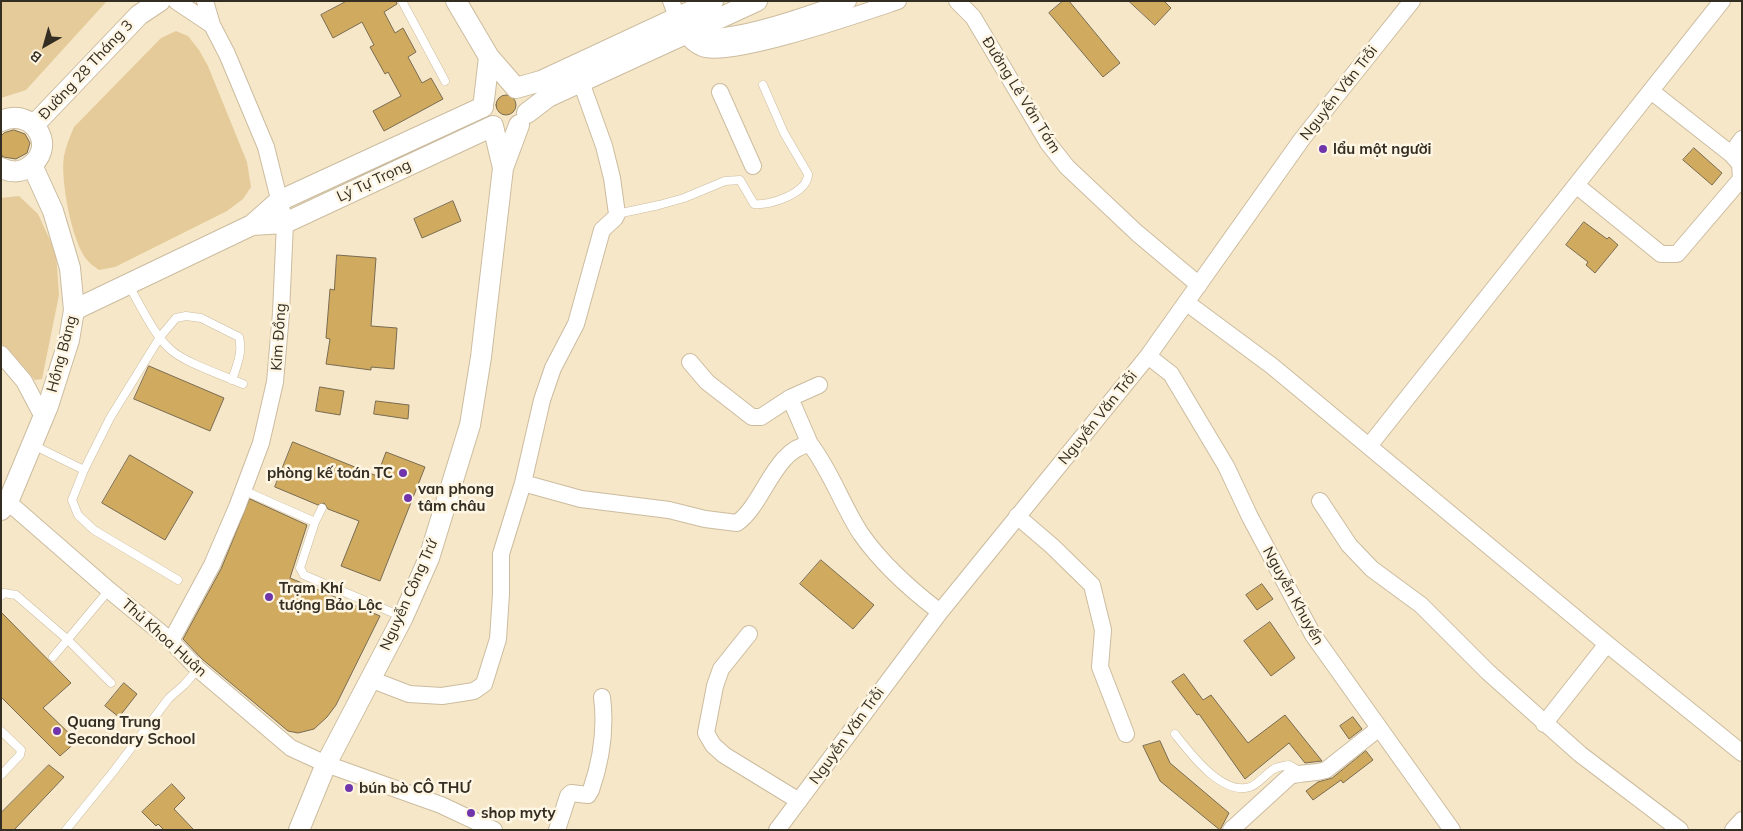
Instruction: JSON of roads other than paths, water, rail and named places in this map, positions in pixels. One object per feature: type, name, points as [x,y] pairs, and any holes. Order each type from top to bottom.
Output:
[{"type":"street","name":"Đường 28 Tháng 3","points":[[34,125],[142,8],[160,1]]},
{"type":"street","points":[[176,1],[212,25]]},
{"type":"street","name":"Kim Đồng","points":[[171,641],[212,565],[261,443],[275,382],[285,223],[266,147],[212,25],[205,1]]},
{"type":"street","points":[[456,1],[489,57],[525,98],[523,119]]},
{"type":"street","points":[[483,103],[488,93],[494,88],[508,86],[516,88],[541,81],[713,1]]},
{"type":"street","points":[[489,57],[483,103],[484,115],[493,126],[506,130],[523,119],[548,97],[581,82],[686,15],[757,1]]},
{"type":"street","points":[[686,15],[706,33],[712,36],[724,36],[768,26],[848,1]]},
{"type":"street","points":[[686,15],[702,48],[712,51],[774,39],[898,1]]},
{"type":"street","name":"Đường Lê Văn Tám","points":[[957,1],[973,17],[1048,143],[1066,167],[1137,232],[1199,285]]},
{"type":"street","name":"Nguyễn Văn Trỗi","points":[[777,830],[940,612],[1148,356],[1302,139],[1412,1]]},
{"type":"street","points":[[1369,446],[1722,1]]},
{"type":"street","points":[[370,679],[408,694],[442,696],[474,691],[484,684],[498,639],[501,554],[523,483],[542,400],[554,368],[576,324],[602,230],[617,214],[612,178],[606,154],[581,82]]},
{"type":"street","points":[[1576,185],[1661,254],[1677,254],[1740,179],[1740,164],[1731,154],[1651,91]]},
{"type":"street","points":[[720,92],[753,166]]},
{"type":"street","name":"Lý Tự Trọng","points":[[74,310],[252,225],[279,201],[483,103]]},
{"type":"street","points":[[1,121],[10,117],[27,120],[40,133],[42,142],[38,160],[32,166],[23,171],[13,172],[1,168]]},
{"type":"street","name":"Nguyễn Công Trứ","points":[[299,830],[326,764],[403,616],[429,558],[470,425],[481,357],[502,168],[523,119]]},
{"type":"street","name":"Lý Tự Trọng","points":[[252,225],[285,223],[493,126]]},
{"type":"street","name":"Nguyễn Công Trứ","points":[[493,126],[502,168]]},
{"type":"street","points":[[1731,154],[1742,139]]},
{"type":"street","name":"Hồng Bàng","points":[[4,506],[44,419],[69,340],[74,310],[70,268],[53,211],[32,166]]},
{"type":"street","points":[[1187,303],[1272,366],[1607,644],[1742,753]]},
{"type":"street","points":[[1,354],[24,381],[44,419]]},
{"type":"street","name":"Nguyễn Khuyến","points":[[1148,356],[1171,374],[1226,466],[1250,517],[1313,635],[1452,830]]},
{"type":"street","points":[[690,362],[707,382],[752,417],[761,417],[790,398],[819,385]]},
{"type":"street","points":[[790,398],[810,444],[862,534],[884,562],[915,593],[940,612]]},
{"type":"street","points":[[523,483],[581,500],[669,510],[705,519],[737,523],[750,509],[783,461],[796,449],[810,444]]},
{"type":"street","points":[[1320,501],[1349,545],[1372,569],[1421,605],[1488,672],[1544,724],[1580,754],[1680,830]]},
{"type":"street","name":"Thủ Khoa Huân","points":[[4,506],[171,641],[198,669],[291,748],[326,764],[441,805],[494,830]]},
{"type":"street","points":[[1017,516],[1052,546],[1092,585],[1103,630],[1100,667],[1118,709],[1126,734]]},
{"type":"street","points":[[749,634],[721,669],[715,686],[706,733],[712,745],[724,756],[800,801]]},
{"type":"street","points":[[1544,724],[1607,644]]},
{"type":"street","points":[[557,830],[568,796],[572,794],[588,795],[592,790],[603,734],[604,714],[602,697]]},
{"type":"street","points":[[1231,830],[1290,776],[1301,772],[1316,773],[1326,770],[1378,728]]},
{"type":"street","points":[[1733,830],[1742,820]]},
{"type":"lane","points":[[402,1],[445,81]]},
{"type":"lane","points":[[617,214],[684,198],[725,181],[740,180],[754,204],[762,205],[784,199],[804,187],[808,180],[808,174],[784,133],[763,84]]},
{"type":"lane","points":[[128,284],[170,350],[194,363],[243,384]]},
{"type":"lane","points":[[178,580],[94,530],[78,515],[72,500],[84,470],[110,418],[160,337],[176,318],[186,316],[201,318],[239,337],[241,354],[232,380]]},
{"type":"lane","points":[[33,445],[84,470]]},
{"type":"lane","points":[[243,490],[315,522]]},
{"type":"lane","points":[[322,508],[315,522],[300,568],[302,573],[403,616]]},
{"type":"lane","points":[[53,657],[109,590]]},
{"type":"lane","points":[[1,596],[4,594],[16,595],[68,640],[111,683]]},
{"type":"lane","points":[[66,830],[169,698],[198,669]]},
{"type":"lane","points":[[1,731],[21,750],[20,755],[1,775]]},
{"type":"lane","points":[[1174,734],[1198,763],[1222,782],[1237,788],[1250,787],[1275,768],[1282,766],[1289,765],[1301,772]]},
{"type":"place","name":"lẩu một người","points":[[1323,149]]},
{"type":"place","name":"phòng kế toán TC","points":[[403,473]]},
{"type":"place","name":"van phong tâm châu","points":[[408,498]]},
{"type":"place","name":"Trạm Khí tượng Bảo Lộc","points":[[269,597]]},
{"type":"place","name":"Quang Trung Secondary School","points":[[57,731]]},
{"type":"place","name":"bún bò CÔ THƯ","points":[[349,788]]},
{"type":"place","name":"shop myty","points":[[471,813]]}]
